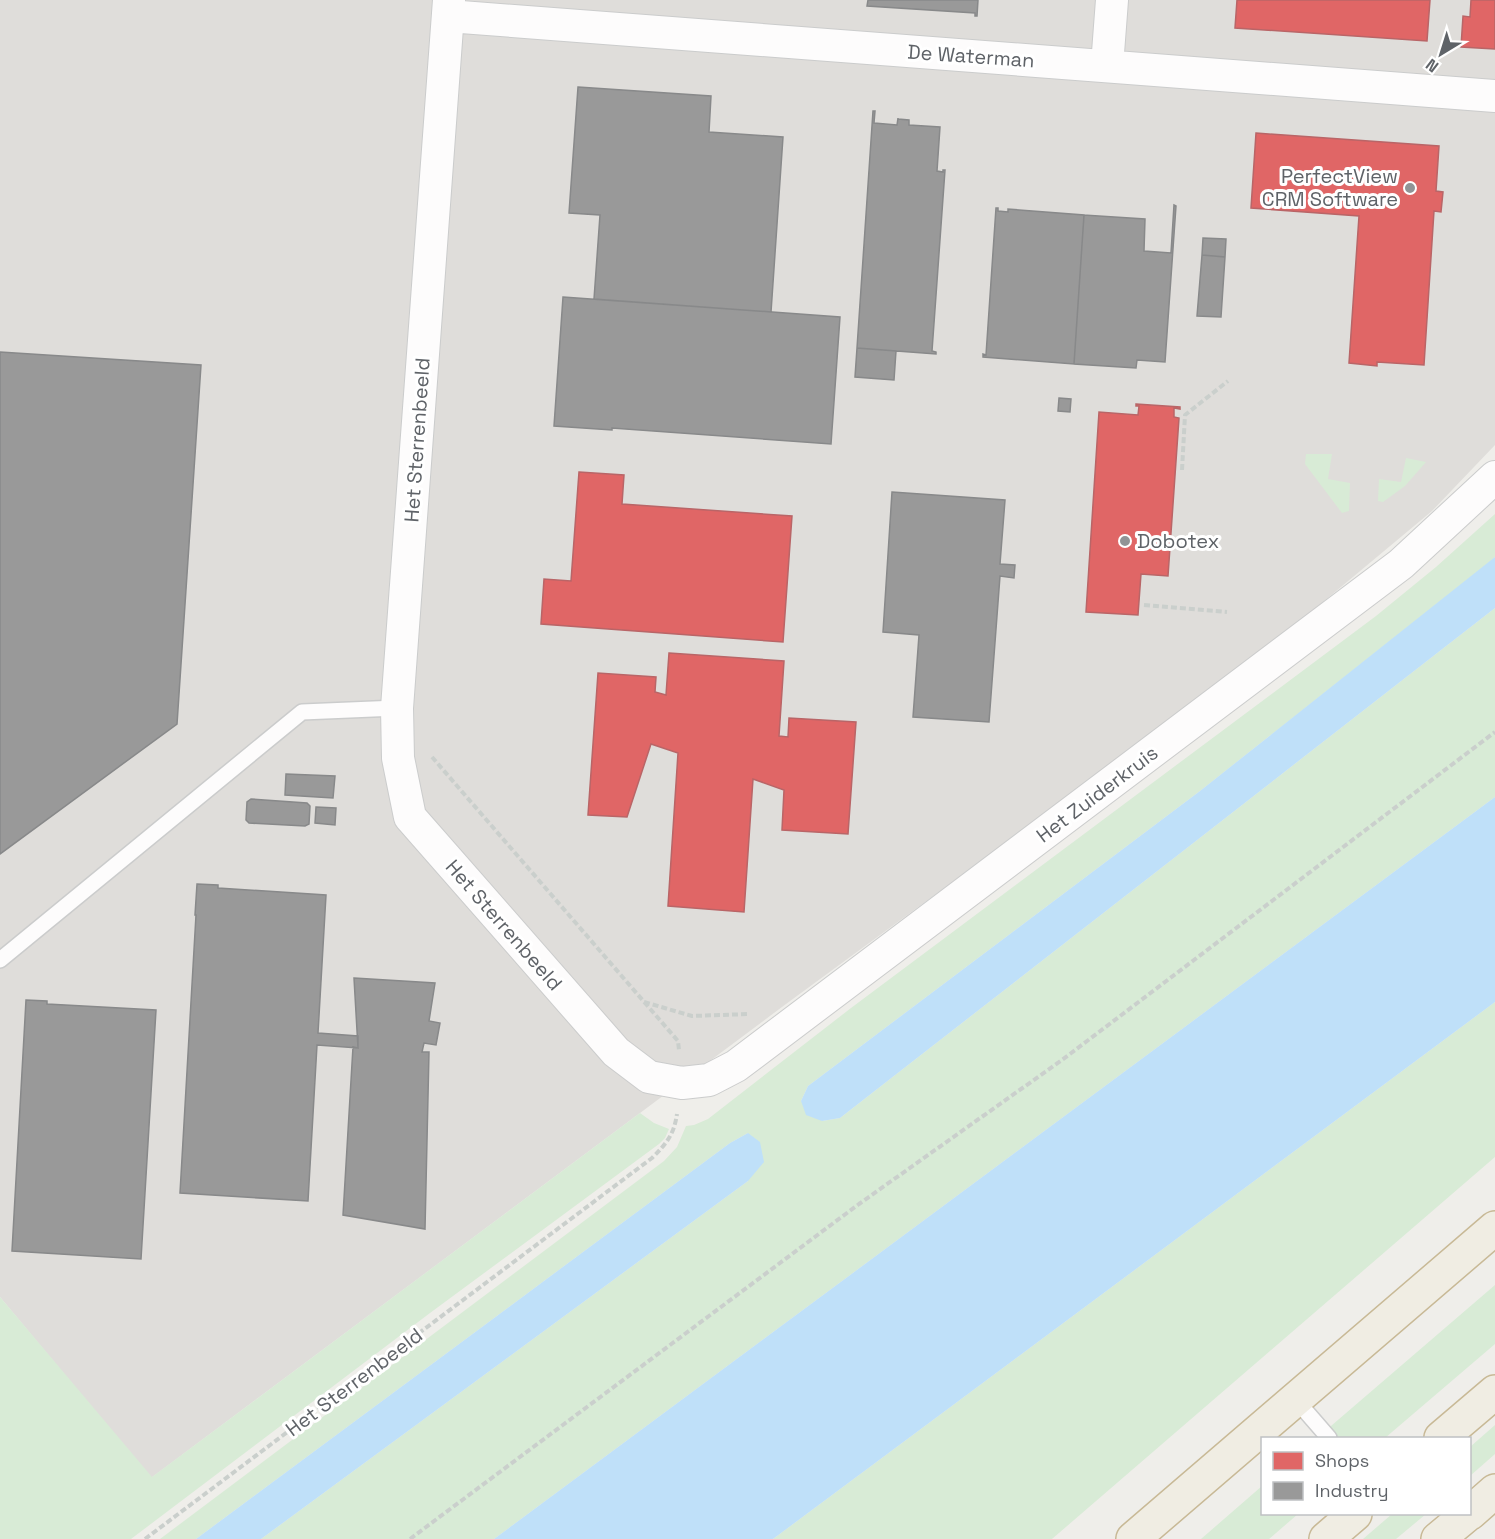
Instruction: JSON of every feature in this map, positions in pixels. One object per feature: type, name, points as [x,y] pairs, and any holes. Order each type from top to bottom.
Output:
[{"type":"highway","points":[[1133,1539],[1495,1228]]},
{"type":"highway","points":[[1442,1437],[1495,1392]]},
{"type":"highway","points":[[1471,1511],[1495,1491]]},
{"type":"highway","points":[[1326,1539],[1354,1515]]},
{"type":"highway","points":[[1438,1539],[1467,1515]]},
{"type":"street","points":[[1107,66],[1112,0]]},
{"type":"street","name":"De Waterman","points":[[448,8],[1107,66],[1495,96]]},
{"type":"street","name":"Het Sterrenbeeld","points":[[448,8],[397,708],[398,758],[410,818],[616,1052],[649,1077],[682,1083]]},
{"type":"street","name":"Het Zuiderkruis","points":[[682,1083],[709,1080],[745,1060],[1401,564],[1495,477]]},
{"type":"lane","points":[[0,960],[302,712],[397,708]]},
{"type":"lane","points":[[1296,1400],[1328,1437]]},
{"type":"path","points":[[1182,470],[1185,415],[1228,381]]},
{"type":"path","points":[[1143,605],[1227,612]]},
{"type":"path","points":[[410,1539],[849,1211],[1062,1060],[1495,732]]},
{"type":"path","points":[[430,755],[678,1041],[682,1083]]},
{"type":"path","points":[[643,1001],[692,1016],[753,1014]]},
{"type":"path","name":"Het Sterrenbeeld","points":[[145,1539],[652,1158],[668,1142],[675,1126],[682,1083]]},
{"type":"shaded area","points":[[0,0],[1495,0],[1495,445],[1432,511],[1311,612],[970,869],[151,1478],[0,1297]]},
{"type":"green space","points":[[1306,454],[1332,454],[1328,479],[1350,483],[1349,511],[1342,513],[1305,464]]},
{"type":"green space","points":[[1406,458],[1426,462],[1405,486],[1383,502],[1378,501],[1379,479],[1401,482]]},
{"type":"green space","points":[[1495,514],[1495,557],[1491,561],[1200,791],[808,1086],[801,1101],[822,1121],[840,1118],[1495,608],[1495,797],[494,1539],[261,1539],[748,1181],[748,1133],[730,1143],[196,1539],[160,1539],[664,1161],[677,1147],[686,1126],[708,1119],[851,1008],[1376,616],[1436,567]]},
{"type":"green space","points":[[1495,1002],[1495,1157],[1052,1539],[773,1539]]},
{"type":"green space","points":[[640,1113],[654,1123],[669,1129],[659,1144],[430,1313],[131,1539],[0,1539],[0,1297],[152,1477]]},
{"type":"green space","points":[[1495,1285],[1495,1344],[1386,1437],[1318,1437]]},
{"type":"green space","points":[[1495,1425],[1495,1454],[1471,1475],[1471,1446]]},
{"type":"green space","points":[[1261,1487],[1261,1515],[1297,1515],[1269,1539],[1201,1539]]},
{"type":"green space","points":[[1391,1515],[1425,1515],[1396,1539],[1363,1539]]},
{"type":"water","points":[[1495,557],[1495,608],[840,1118],[822,1121],[806,1115],[801,1101],[808,1086],[1200,791]]},
{"type":"water","points":[[1495,797],[1495,1002],[773,1539],[494,1539]]},
{"type":"water","points":[[748,1133],[760,1142],[764,1162],[748,1181],[261,1539],[196,1539],[730,1143]]},
{"type":"building: Shops","points":[[1237,0],[1430,0],[1427,41],[1235,28]]},
{"type":"building: Shops","points":[[1471,0],[1495,0],[1495,49],[1461,47],[1463,16],[1470,17]]},
{"type":"building: Shops","points":[[1256,133],[1439,146],[1436,191],[1443,192],[1441,212],[1434,211],[1424,365],[1377,362],[1377,366],[1349,363],[1359,216],[1251,208]]},
{"type":"building: Shops","points":[[1136,404],[1180,407],[1180,409],[1174,408],[1174,417],[1179,418],[1168,576],[1141,574],[1138,615],[1086,612],[1099,412],[1138,415],[1139,406]]},
{"type":"building: Shops","points":[[579,472],[624,475],[622,504],[792,516],[783,642],[541,624],[544,579],[571,581]]},
{"type":"building: Shops","points":[[669,653],[784,661],[779,736],[788,737],[789,718],[856,722],[848,834],[782,830],[784,790],[753,779],[744,912],[668,906],[678,753],[651,744],[627,817],[588,815],[598,673],[656,677],[655,692],[666,695]]},
{"type":"building: Industry","points":[[868,0],[978,0],[977,16],[975,13],[867,6]]},
{"type":"building: Industry","points":[[578,87],[711,96],[709,132],[783,137],[771,312],[594,299],[600,215],[569,213]]},
{"type":"building: Industry","points":[[873,111],[875,111],[874,123],[897,125],[898,118],[909,120],[909,125],[940,127],[937,171],[945,170],[932,351],[936,354],[857,348]]},
{"type":"building: Industry","points":[[1174,205],[1176,206],[1165,362],[1137,360],[1136,368],[1074,364],[1084,215],[1145,219],[1144,251],[1171,253]]},
{"type":"building: Industry","points":[[996,208],[998,211],[1008,212],[1008,209],[1084,215],[1074,364],[983,357],[983,354],[986,355]]},
{"type":"building: Industry","points":[[1203,238],[1226,239],[1225,257],[1202,255]]},
{"type":"building: Industry","points":[[1202,255],[1225,257],[1221,317],[1197,316]]},
{"type":"building: Industry","points":[[563,297],[840,317],[831,444],[554,426]]},
{"type":"building: Industry","points":[[857,348],[896,351],[894,380],[855,377]]},
{"type":"building: Industry","points":[[0,352],[201,365],[177,724],[0,854]]},
{"type":"building: Industry","points":[[1059,398],[1071,399],[1070,412],[1058,411]]},
{"type":"building: Industry","points":[[892,492],[1005,500],[1000,564],[1015,565],[1014,578],[1000,576],[989,722],[913,717],[919,635],[883,632]]},
{"type":"building: Industry","points":[[286,774],[335,776],[333,798],[285,795]]},
{"type":"building: Industry","points":[[251,799],[307,803],[310,806],[309,824],[305,826],[249,823],[246,820],[247,802]]},
{"type":"building: Industry","points":[[316,807],[336,808],[335,825],[315,823]]},
{"type":"building: Industry","points":[[197,884],[218,885],[218,888],[326,895],[318,1033],[358,1036],[358,1048],[317,1045],[308,1201],[180,1193]]},
{"type":"building: Industry","points":[[354,978],[435,983],[429,1021],[440,1023],[436,1045],[424,1043],[422,1052],[429,1052],[425,1229],[343,1215],[353,1047],[358,1048]]},
{"type":"building: Industry","points":[[26,1000],[47,1001],[47,1004],[156,1010],[141,1259],[12,1251]]},
{"type":"place","name":"PerfectView CRM Software","points":[[1410,188]]},
{"type":"place","name":"Dobotex","points":[[1125,541]]}]
